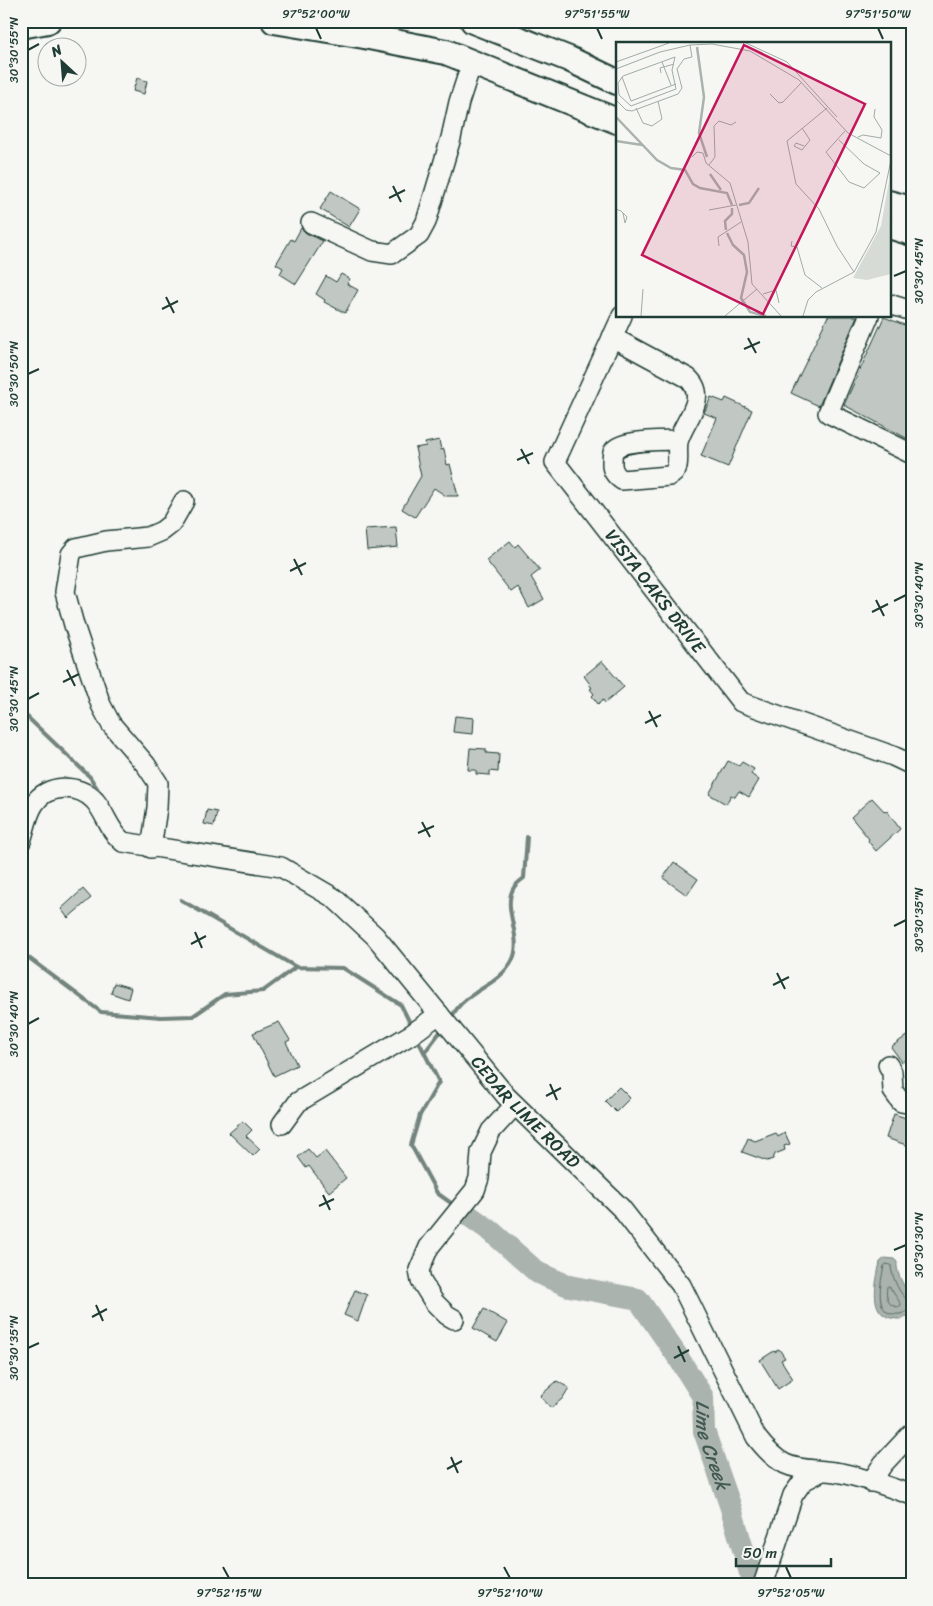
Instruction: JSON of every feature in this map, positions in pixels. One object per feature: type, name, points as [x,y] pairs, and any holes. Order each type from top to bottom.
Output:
[{"type":"main road","points":[[21,26],[48,21]]},
{"type":"main road","points":[[274,21],[446,52],[616,122]]},
{"type":"main road","points":[[472,21],[569,59],[616,82]]},
{"type":"main road","points":[[890,202],[912,209]]},
{"type":"street","points":[[311,224],[372,251],[392,254],[419,235],[426,222],[472,62]]},
{"type":"street","points":[[890,304],[912,311]]},
{"type":"street","name":"VISTA OAKS DRIVE","points":[[621,318],[555,462],[741,702],[893,756],[912,765]]},
{"type":"street","points":[[868,318],[828,413],[912,454]]},
{"type":"street","points":[[612,337],[688,378],[693,383],[697,391],[696,404],[678,440]]},
{"type":"street","points":[[151,848],[157,808],[158,783],[146,765],[111,724],[101,705],[65,592],[71,554],[76,548],[106,540],[148,537],[162,531],[171,524],[184,501]]},
{"type":"street","name":"CEDAR LIME ROAD","points":[[21,841],[30,811],[41,796],[60,789],[73,788],[94,799],[112,830],[123,842],[151,848],[281,867],[334,898],[375,936],[506,1096],[621,1208],[681,1285],[756,1437],[769,1454],[789,1467],[841,1473],[912,1495]]},
{"type":"street","points":[[282,1124],[298,1102],[412,1034],[439,1014]]},
{"type":"street","points":[[888,1065],[892,1072],[893,1091],[901,1102],[912,1104]]},
{"type":"street","points":[[454,1319],[434,1302],[420,1281],[419,1270],[429,1247],[475,1190],[479,1178],[481,1152],[491,1131],[515,1105]]},
{"type":"street","points":[[871,1482],[883,1464],[912,1434]]},
{"type":"street","points":[[765,1580],[794,1495],[803,1481],[820,1472]]},
{"type":"water","points":[[885,1258],[894,1259],[897,1262],[899,1276],[911,1301],[912,1307],[909,1316],[898,1319],[888,1317],[877,1306],[875,1298],[877,1279],[880,1262]]},
{"type":"building","points":[[137,78],[147,81],[144,94],[133,91]]},
{"type":"building","points":[[331,191],[360,209],[349,227],[320,209]]},
{"type":"building","points":[[301,228],[306,233],[323,241],[296,284],[280,274],[283,268],[276,264],[291,239],[294,241]]},
{"type":"building","points":[[341,274],[350,279],[347,284],[358,290],[345,313],[324,302],[325,300],[316,294],[326,276],[336,282]]},
{"type":"building","points":[[827,318],[856,318],[819,406],[791,393]]},
{"type":"building","points":[[884,318],[912,328],[912,441],[844,405]]},
{"type":"building","points":[[711,397],[724,402],[726,398],[752,410],[728,467],[701,456],[717,418],[704,413]]},
{"type":"building","points":[[439,440],[441,450],[444,449],[447,465],[450,464],[458,496],[446,496],[434,488],[415,517],[402,509],[421,476],[415,448],[426,446],[425,443]]},
{"type":"building","points":[[396,527],[398,547],[367,550],[365,529]]},
{"type":"building","points":[[510,541],[515,547],[518,544],[540,570],[531,577],[544,599],[529,608],[518,587],[511,592],[486,560]]},
{"type":"building","points":[[602,661],[624,687],[605,703],[603,700],[598,704],[592,696],[594,694],[590,689],[592,688],[590,684],[584,676]]},
{"type":"building","points":[[455,716],[474,718],[473,734],[453,732]]},
{"type":"building","points":[[470,748],[486,749],[486,753],[499,754],[498,772],[490,771],[490,775],[476,774],[476,770],[468,770]]},
{"type":"building","points":[[728,761],[739,766],[742,762],[754,769],[751,774],[759,780],[749,797],[739,791],[735,797],[731,795],[726,804],[709,794]]},
{"type":"building","points":[[872,798],[885,812],[887,811],[900,829],[876,851],[851,817]]},
{"type":"building","points":[[207,810],[217,812],[214,826],[204,824]]},
{"type":"building","points":[[674,862],[698,879],[687,895],[663,878]]},
{"type":"building","points":[[83,889],[91,898],[68,918],[61,909]]},
{"type":"building","points":[[114,983],[131,988],[128,999],[111,993]]},
{"type":"building","points":[[279,1022],[290,1040],[286,1042],[297,1065],[274,1076],[253,1033]]},
{"type":"building","points":[[912,1032],[912,1055],[902,1062],[891,1047]]},
{"type":"building","points":[[619,1087],[630,1098],[616,1112],[605,1101]]},
{"type":"building","points":[[894,1114],[912,1120],[912,1147],[886,1138]]},
{"type":"building","points":[[243,1121],[252,1130],[246,1136],[260,1149],[253,1156],[229,1133]]},
{"type":"building","points":[[776,1133],[778,1137],[785,1133],[790,1144],[784,1146],[785,1150],[775,1154],[773,1159],[767,1161],[742,1152],[748,1138],[755,1141]]},
{"type":"building","points":[[308,1149],[316,1158],[325,1151],[346,1178],[329,1192],[309,1166],[306,1168],[298,1157]]},
{"type":"building","points":[[355,1290],[367,1295],[358,1321],[344,1315]]},
{"type":"building","points":[[484,1309],[508,1323],[497,1342],[473,1328]]},
{"type":"building","points":[[779,1349],[785,1358],[781,1360],[793,1379],[778,1389],[760,1360]]},
{"type":"building","points":[[557,1381],[569,1388],[562,1399],[551,1408],[540,1396]]},
{"type":"waterway","points":[[21,711],[90,777],[102,796]]},
{"type":"waterway","points":[[453,1015],[465,1000],[499,977],[512,961],[516,943],[510,897],[514,888],[524,878],[527,837]]},
{"type":"waterway","points":[[181,900],[296,967]]},
{"type":"waterway","name":"Lime Creek","points":[[21,952],[101,1012],[161,1017],[193,1016],[225,994],[263,991],[296,967],[343,968],[401,1005],[410,1023]]},
{"type":"waterway","points":[[425,1052],[440,1032]]},
{"type":"waterway","name":"Lime Creek","points":[[419,1042],[439,1082],[420,1115],[411,1145],[437,1193],[451,1203]]},
{"type":"waterway","name":"Lime Creek","points":[[468,1215],[492,1232],[538,1273],[569,1286],[638,1299],[703,1397],[704,1431],[730,1505],[750,1573],[763,1585]]}]
